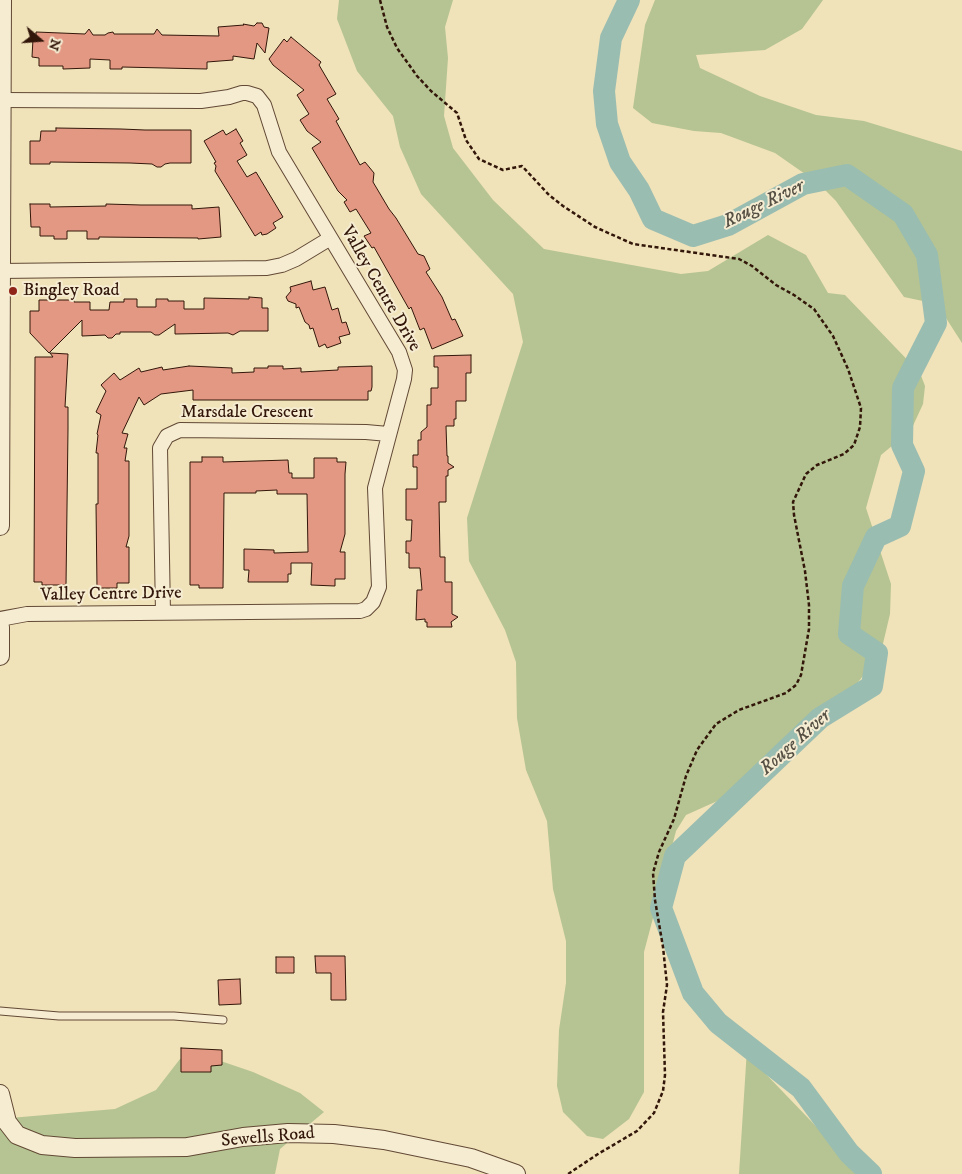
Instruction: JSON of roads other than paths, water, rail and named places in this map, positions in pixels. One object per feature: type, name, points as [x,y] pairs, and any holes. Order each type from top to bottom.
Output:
[{"type":"street","points":[[0,526],[2,0]]},
{"type":"street","name":"Valley Centre Drive","points":[[0,619],[26,614],[360,611],[366,608],[373,602],[379,587],[375,488],[405,370],[403,360],[329,239],[279,152],[264,105],[253,94],[242,93],[201,101],[2,100]]},
{"type":"street","points":[[0,271],[267,268],[282,265],[296,259],[329,239]]},
{"type":"street","name":"Marsdale Crescent","points":[[163,613],[160,448],[167,436],[180,430],[366,432],[388,434]]},
{"type":"street","points":[[0,627],[0,656]]},
{"type":"street","name":"Sewells Road","points":[[0,1094],[7,1122],[17,1135],[42,1145],[85,1148],[187,1147],[243,1136],[288,1133],[334,1134],[384,1140],[471,1158],[516,1174]]},
{"type":"lane","points":[[0,1011],[59,1016],[174,1016],[223,1020]]},
{"type":"waterway","name":"Rouge River","points":[[629,0],[611,38],[604,91],[607,124],[620,162],[639,190],[653,219],[693,236],[728,225],[803,184],[847,175],[903,214],[927,255],[936,323],[903,388],[902,445],[914,471],[900,526],[876,537],[853,586],[849,634],[877,653],[872,686],[820,718],[675,856],[661,908],[693,993],[718,1023],[801,1088],[849,1153],[871,1174]]},
{"type":"place","name":"Bingley Road","points":[[13,291]]}]
